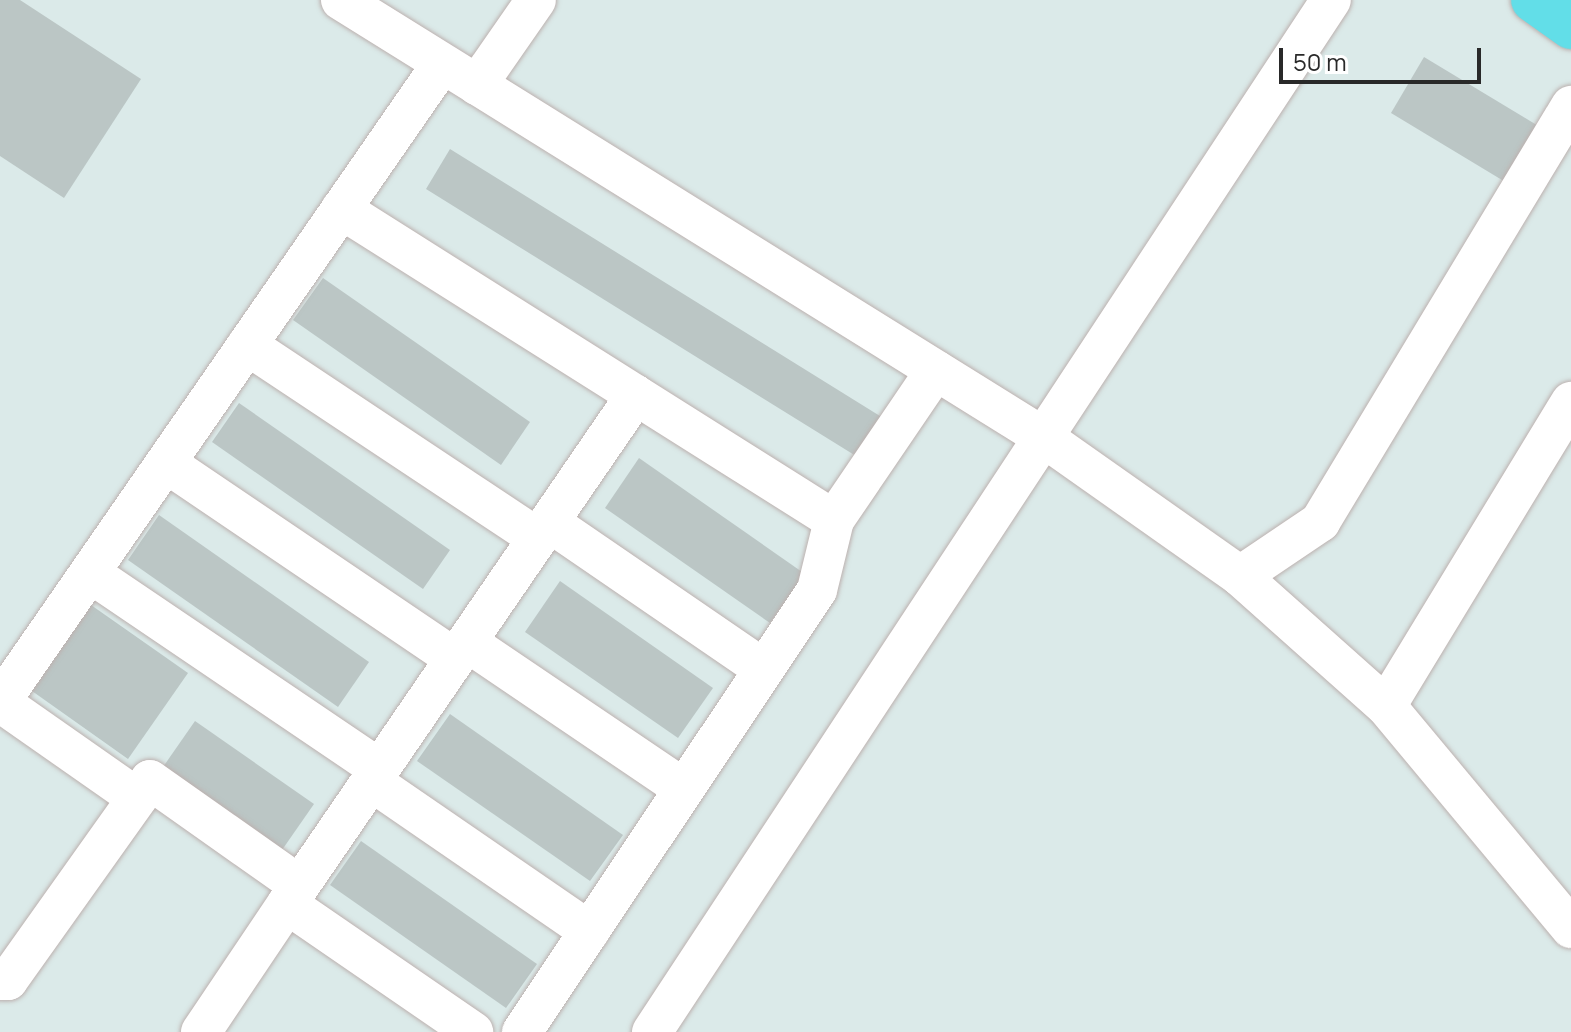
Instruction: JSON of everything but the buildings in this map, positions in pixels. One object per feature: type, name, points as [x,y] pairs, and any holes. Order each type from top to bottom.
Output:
[{"type":"main road","points":[[1533,0],[1571,27]]},
{"type":"street","points":[[341,0],[1043,437],[1240,576],[1386,706],[1571,928]]},
{"type":"street","points":[[477,85],[536,0]]},
{"type":"street","points":[[652,1032],[1331,0]]},
{"type":"street","points":[[137,798],[0,702],[442,64]]},
{"type":"street","points":[[1240,576],[1320,522],[1571,106]]},
{"type":"street","points":[[341,209],[834,520]]},
{"type":"street","points":[[247,345],[764,669]]},
{"type":"street","points":[[522,1032],[817,590],[834,520],[936,370]]},
{"type":"street","points":[[201,1032],[636,395]]},
{"type":"street","points":[[1386,706],[1571,402]]},
{"type":"street","points":[[166,463],[684,789]]},
{"type":"street","points":[[90,573],[589,931]]},
{"type":"street","points":[[0,980],[8,980],[150,780],[473,1032]]}]
